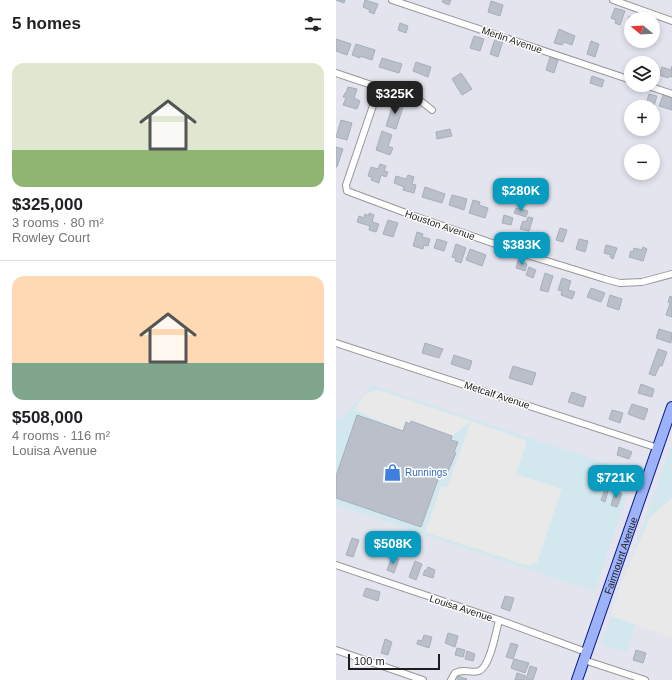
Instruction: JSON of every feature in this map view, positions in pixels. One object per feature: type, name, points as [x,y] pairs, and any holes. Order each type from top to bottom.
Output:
[{"type":"main road","name":"Fairmount Avenue","points":[[577,680],[672,407]]},
{"type":"street","name":"Merlin Avenue","points":[[392,0],[624,78]]},
{"type":"street","points":[[613,0],[672,21]]},
{"type":"street","points":[[336,73],[422,102],[432,110]]},
{"type":"street","name":"Houston Avenue","points":[[379,88],[346,185],[347,191],[527,255],[620,283],[642,282],[672,274]]},
{"type":"street","points":[[660,90],[672,94]]},
{"type":"street","name":"Metcalf Avenue","points":[[336,343],[658,448]]},
{"type":"street","name":"Louisa Avenue","points":[[336,565],[499,620],[645,680]]},
{"type":"street","points":[[451,680],[454,673],[462,670],[475,672],[481,671],[485,667],[499,620]]},
{"type":"street","points":[[336,650],[423,680]]},
{"type":"shaded area","points":[[372,385],[634,473],[595,591],[336,505],[336,419],[344,416]]},
{"type":"shaded area","points":[[379,390],[472,421],[527,441],[516,474],[562,489],[537,563],[528,566],[425,532],[441,486],[447,488],[471,421],[452,436],[411,421],[410,424],[406,422],[403,431],[355,410],[360,400],[368,392]]},
{"type":"shaded area","points":[[672,443],[672,636],[635,624],[626,652],[601,645]]},
{"type":"shaded area","points":[[672,498],[672,637],[610,616],[627,570],[650,517]]},
{"type":"building","points":[[336,0],[345,0],[344,3]]},
{"type":"building","points":[[365,0],[378,4],[374,14],[369,12],[370,10],[363,7]]},
{"type":"building","points":[[443,0],[451,0],[449,5],[442,2]]},
{"type":"building","points":[[491,1],[503,5],[500,16],[488,12]]},
{"type":"building","points":[[615,8],[625,11],[620,25],[615,23],[616,20],[611,18]]},
{"type":"building","points":[[400,23],[408,26],[406,33],[398,30]]},
{"type":"building","points":[[559,29],[575,36],[572,45],[564,42],[562,45],[554,43]]},
{"type":"building","points":[[474,36],[484,39],[480,51],[470,48]]},
{"type":"building","points":[[336,39],[351,44],[347,55],[336,51]]},
{"type":"building","points":[[495,39],[503,41],[498,57],[490,54]]},
{"type":"building","points":[[591,41],[599,44],[595,57],[587,54]]},
{"type":"building","points":[[356,44],[375,50],[372,60],[352,55]]},
{"type":"building","points":[[550,57],[558,60],[554,73],[546,70]]},
{"type":"building","points":[[382,58],[402,64],[399,73],[379,67]]},
{"type":"building","points":[[416,62],[431,67],[428,77],[413,71]]},
{"type":"building","points":[[672,66],[672,77],[669,76],[668,78],[660,75],[662,67],[671,70]]},
{"type":"building","points":[[461,73],[472,89],[462,95],[452,79]]},
{"type":"building","points":[[592,76],[604,80],[602,87],[590,83]]},
{"type":"building","points":[[348,87],[357,89],[354,98],[360,101],[357,109],[343,105],[346,98],[343,97]]},
{"type":"building","points":[[649,94],[657,96],[656,100],[647,100]]},
{"type":"building","points":[[663,95],[672,98],[672,110],[660,106]]},
{"type":"building","points":[[394,101],[404,104],[396,129],[386,126]]},
{"type":"building","points":[[341,120],[352,123],[347,140],[336,137]]},
{"type":"building","points":[[450,129],[452,136],[437,139],[436,132]]},
{"type":"building","points":[[382,131],[392,135],[388,146],[393,148],[390,155],[376,150]]},
{"type":"building","points":[[336,147],[343,149],[337,167],[336,167]]},
{"type":"building","points":[[380,164],[386,166],[384,171],[388,172],[386,177],[381,175],[379,183],[371,180],[372,177],[368,176],[371,167],[378,169]]},
{"type":"building","points":[[408,175],[414,177],[412,184],[416,185],[414,193],[403,190],[404,187],[394,183],[396,176],[406,179]]},
{"type":"building","points":[[425,187],[445,194],[442,203],[422,197]]},
{"type":"building","points":[[452,195],[467,199],[464,210],[449,205]]},
{"type":"building","points":[[473,200],[480,202],[479,205],[488,208],[485,218],[469,213]]},
{"type":"building","points":[[516,208],[528,211],[526,217],[514,213]]},
{"type":"building","points":[[369,213],[374,215],[372,222],[379,224],[376,232],[369,230],[370,226],[357,222],[359,216],[364,218],[365,214],[369,216]]},
{"type":"building","points":[[504,215],[513,218],[511,225],[502,223]]},
{"type":"building","points":[[528,217],[533,218],[529,231],[520,229],[523,221],[526,222]]},
{"type":"building","points":[[388,220],[398,223],[393,237],[383,234]]},
{"type":"building","points":[[560,228],[567,230],[563,242],[556,240]]},
{"type":"building","points":[[417,232],[423,234],[422,237],[430,239],[428,246],[424,245],[423,249],[413,246]]},
{"type":"building","points":[[437,239],[447,242],[444,251],[434,248]]},
{"type":"building","points":[[579,239],[588,241],[585,252],[576,249]]},
{"type":"building","points":[[456,244],[466,248],[461,263],[455,261],[456,258],[452,257]]},
{"type":"building","points":[[606,245],[617,248],[613,259],[610,257],[611,255],[604,253]]},
{"type":"building","points":[[643,247],[647,249],[643,261],[629,257],[634,248],[642,250]]},
{"type":"building","points":[[470,249],[486,255],[482,266],[466,260]]},
{"type":"building","points":[[518,261],[527,264],[525,271],[516,268]]},
{"type":"building","points":[[529,267],[536,270],[533,278],[526,275]]},
{"type":"building","points":[[545,273],[553,276],[548,292],[540,290]]},
{"type":"building","points":[[562,278],[571,281],[568,290],[575,292],[572,299],[561,295],[562,291],[558,290]]},
{"type":"building","points":[[591,288],[605,293],[601,302],[587,297]]},
{"type":"building","points":[[610,295],[622,299],[619,310],[607,306]]},
{"type":"building","points":[[670,296],[672,297],[672,317],[666,315],[670,303],[668,302]]},
{"type":"building","points":[[659,329],[672,333],[671,343],[656,338]]},
{"type":"building","points":[[425,343],[443,349],[439,358],[422,353]]},
{"type":"building","points":[[658,349],[667,352],[662,366],[660,365],[655,376],[649,374]]},
{"type":"building","points":[[454,355],[472,361],[469,370],[451,364]]},
{"type":"building","points":[[513,366],[536,373],[532,385],[509,378]]},
{"type":"building","points":[[641,384],[654,389],[652,397],[638,393]]},
{"type":"building","points":[[572,392],[586,397],[583,407],[568,402]]},
{"type":"building","points":[[632,404],[648,409],[644,420],[628,414]]},
{"type":"building","points":[[612,410],[623,413],[620,423],[609,419]]},
{"type":"building","points":[[357,415],[403,431],[406,422],[410,424],[411,421],[452,436],[451,440],[458,442],[454,452],[456,453],[446,476],[440,474],[421,527],[336,498],[336,476]]},
{"type":"building","points":[[619,447],[632,452],[629,459],[617,455]]},
{"type":"building","points":[[605,490],[608,491],[605,502],[601,500]]},
{"type":"building","points":[[615,492],[622,494],[617,507],[611,505]]},
{"type":"building","points":[[352,538],[359,540],[353,557],[346,555]]},
{"type":"building","points":[[392,557],[399,559],[394,573],[387,570]]},
{"type":"building","points":[[415,561],[422,564],[416,580],[409,577]]},
{"type":"building","points":[[428,567],[435,570],[433,578],[423,575]]},
{"type":"building","points":[[366,588],[380,592],[378,601],[363,596]]},
{"type":"building","points":[[505,596],[514,598],[510,611],[501,608]]},
{"type":"building","points":[[448,633],[458,636],[455,647],[445,643]]},
{"type":"building","points":[[424,635],[432,637],[429,648],[417,644],[418,640],[422,641]]},
{"type":"building","points":[[385,639],[392,642],[388,655],[381,653]]},
{"type":"building","points":[[511,643],[518,645],[513,659],[506,657]]},
{"type":"building","points":[[457,648],[465,650],[463,657],[455,655]]},
{"type":"building","points":[[636,650],[646,653],[643,663],[633,660]]},
{"type":"building","points":[[467,651],[475,654],[473,661],[465,659]]},
{"type":"building","points":[[514,659],[529,663],[525,673],[511,668]]},
{"type":"building","points":[[530,666],[537,668],[533,680],[526,680]]},
{"type":"building","points":[[517,673],[526,676],[524,680],[515,680]]},
{"type":"building","points":[[458,676],[467,679],[457,680]]},
{"type":"place","name":"Runnings","points":[[392,472]]}]
